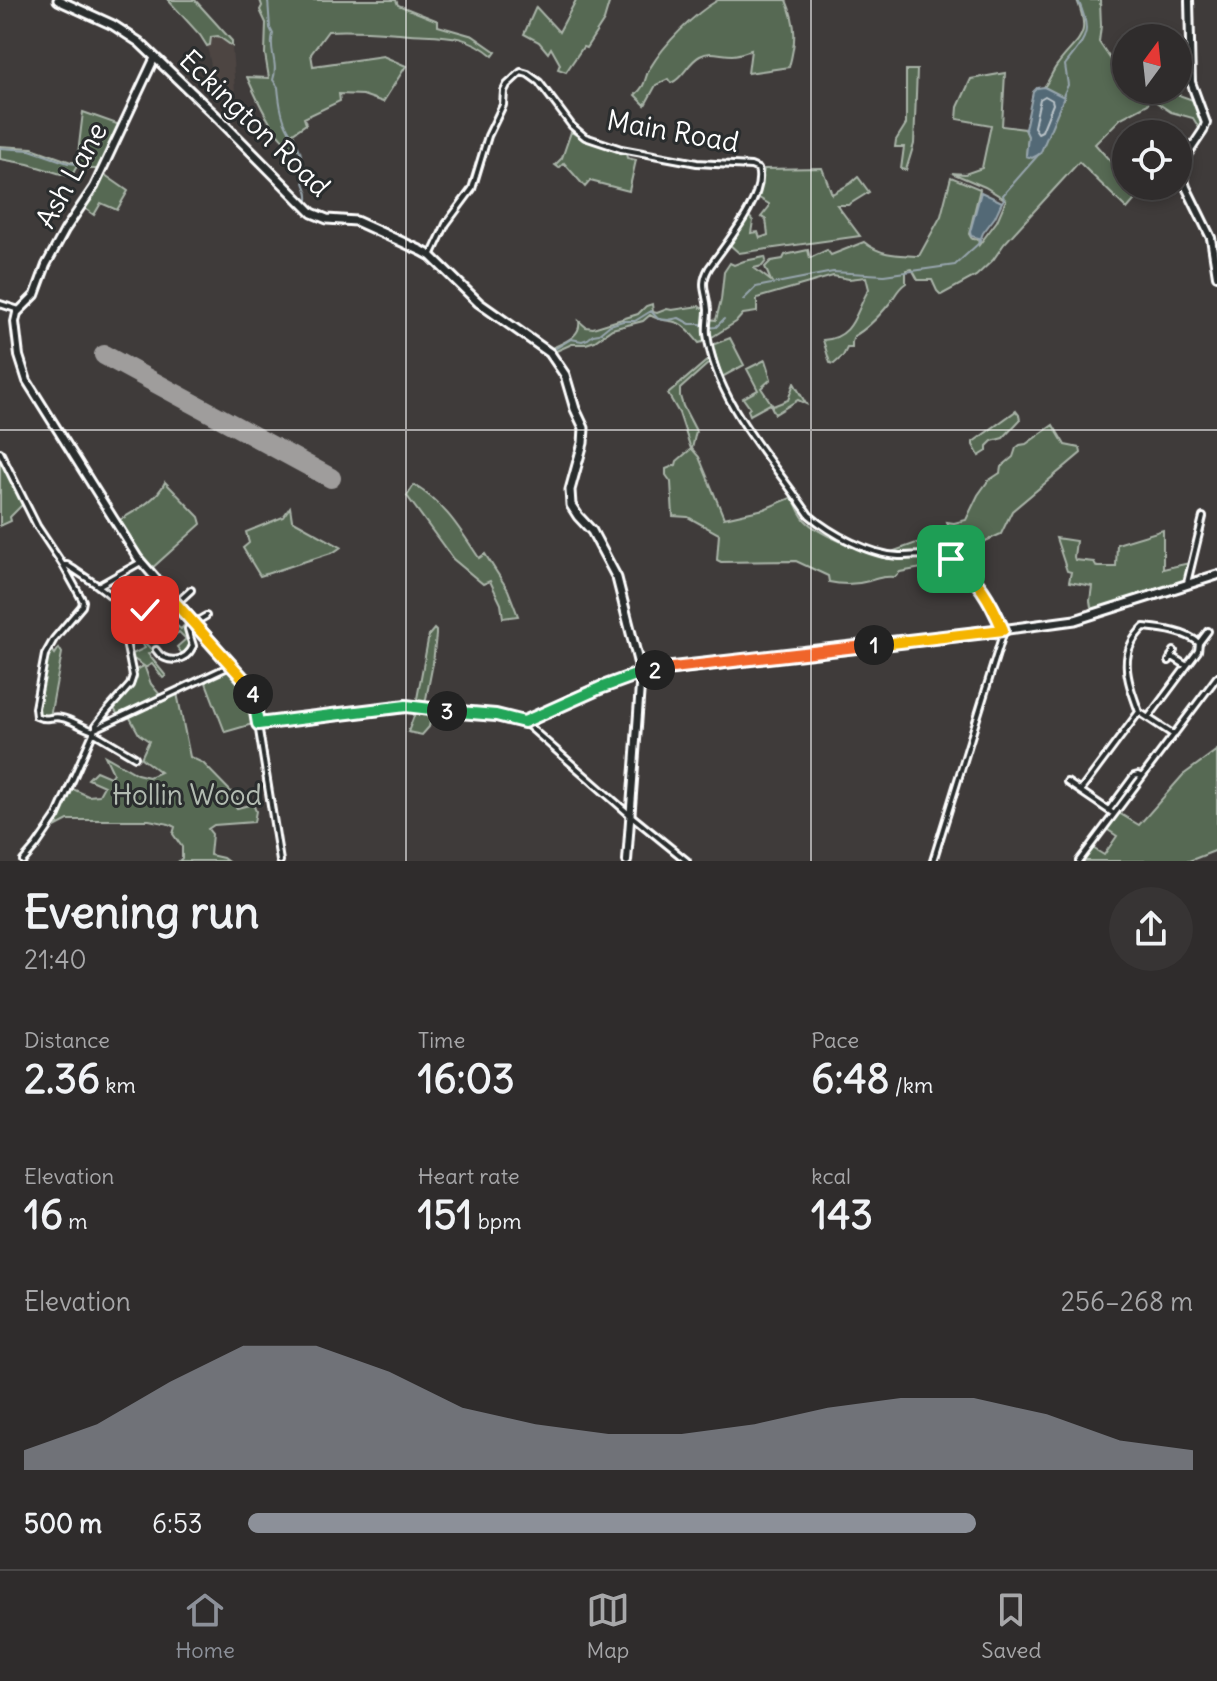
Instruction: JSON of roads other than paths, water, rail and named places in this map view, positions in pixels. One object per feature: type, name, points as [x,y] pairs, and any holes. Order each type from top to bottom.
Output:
[{"type":"main road","name":"Eckington Road","points":[[58,0],[127,33],[312,213],[327,219],[356,221],[431,256],[479,303],[550,353],[565,375],[584,428],[570,490],[571,505],[592,531],[617,578],[641,673]]},
{"type":"main road","points":[[641,673],[1086,618],[1217,575]]},
{"type":"street","points":[[1189,0],[1191,82],[1206,123],[1187,155],[1182,175],[1210,234],[1217,276]]},
{"type":"street","name":"Ash Lane","points":[[19,310],[35,295],[52,253],[94,187],[155,57]]},
{"type":"street","name":"Main Road","points":[[431,256],[446,224],[472,189],[488,136],[503,105],[507,85],[521,72],[539,82],[572,126],[585,137],[621,149],[697,163],[758,169],[760,176],[756,197],[703,280],[708,307],[707,328],[717,376],[731,405],[809,515],[822,526],[852,542],[888,555],[951,559],[969,573],[983,590],[1003,630]]},
{"type":"street","points":[[0,304],[19,310],[16,332],[27,381],[141,562],[252,689],[280,861]]},
{"type":"street","points":[[0,452],[37,526],[63,565],[83,604],[45,655],[36,716],[43,719],[61,717],[94,730],[135,757]]},
{"type":"street","points":[[1186,585],[1203,517]]},
{"type":"street","points":[[98,586],[141,562]]},
{"type":"street","points":[[23,861],[56,817],[99,721],[133,679],[126,642],[133,627],[130,617],[109,594],[63,565]]},
{"type":"street","points":[[176,603],[191,590]]},
{"type":"street","points":[[130,617],[170,597]]},
{"type":"street","points":[[145,610],[161,628]]},
{"type":"street","points":[[158,651],[162,657],[172,660],[189,653],[193,646],[188,629],[206,616]]},
{"type":"street","points":[[1174,735],[1139,712],[1125,665],[1127,653],[1141,628],[1146,626],[1195,639],[1199,643]]},
{"type":"street","points":[[933,861],[1003,630]]},
{"type":"street","points":[[1148,718],[1198,651],[1199,643],[1207,634]]},
{"type":"street","points":[[1171,656],[1187,666]]},
{"type":"street","points":[[94,730],[232,665]]},
{"type":"street","points":[[524,722],[570,700],[641,673],[627,861]]},
{"type":"street","points":[[1079,861],[1134,776],[1142,777],[1217,677]]},
{"type":"street","points":[[258,724],[414,706],[496,715],[524,722],[687,861]]},
{"type":"street","points":[[110,707],[117,718]]},
{"type":"street","points":[[1081,790],[1139,712]]},
{"type":"street","points":[[1067,782],[1112,812]]},
{"type":"water","points":[[1044,87],[1064,97],[1040,154],[1032,158],[1026,156],[1028,136],[1025,129],[1033,92]]},
{"type":"water","points":[[981,192],[1002,202],[979,243],[979,238],[971,236],[970,232]]},
{"type":"waterway","points":[[268,0],[273,34],[273,80],[278,87],[284,119],[300,151],[308,200]]},
{"type":"waterway","points":[[1063,96],[1068,85],[1065,65],[1085,35],[1085,21],[1078,0]]},
{"type":"waterway","points":[[0,148],[30,150],[77,164]]},
{"type":"waterway","points":[[1002,202],[1003,195],[1039,154]]},
{"type":"waterway","points":[[743,300],[756,287],[833,272],[884,275],[955,265],[979,243]]},
{"type":"waterway","points":[[553,350],[571,339],[588,339],[610,325],[635,321],[651,311],[658,319],[679,318],[705,328],[716,327],[724,319]]},
{"type":"park label","name":"Hollin Wood","points":[[187,795]]}]
